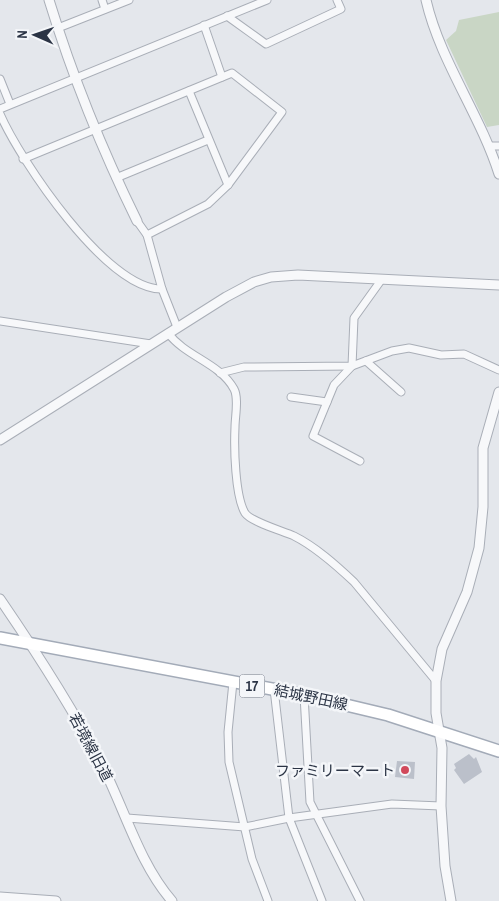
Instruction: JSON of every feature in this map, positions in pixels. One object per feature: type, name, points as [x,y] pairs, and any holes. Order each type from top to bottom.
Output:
[{"type":"main road","name":"結城野田線","points":[[0,638],[274,689],[388,714],[499,751]]},
{"type":"street","points":[[49,0],[76,78],[116,178],[146,235],[162,289],[177,327]]},
{"type":"street","points":[[102,0],[105,9]]},
{"type":"street","points":[[58,28],[129,0]]},
{"type":"street","points":[[0,109],[228,16],[251,3],[267,0]]},
{"type":"street","points":[[228,16],[266,44],[341,9],[337,0]]},
{"type":"street","points":[[426,0],[441,42],[494,146],[499,174]]},
{"type":"street","points":[[204,25],[222,77]]},
{"type":"street","points":[[23,159],[232,74],[282,112],[228,185],[208,204],[146,235]]},
{"type":"street","points":[[0,79],[10,104]]},
{"type":"street","points":[[189,92],[228,185]]},
{"type":"street","points":[[0,114],[23,159],[78,232],[114,268],[129,278],[162,289]]},
{"type":"street","points":[[116,178],[208,140]]},
{"type":"street","points":[[0,440],[177,327],[247,286],[272,277],[298,275],[499,285]]},
{"type":"street","points":[[360,461],[313,436],[334,385],[352,366],[354,318],[382,279]]},
{"type":"street","points":[[0,321],[151,344]]},
{"type":"street","points":[[168,333],[182,348],[220,373],[235,391],[234,440],[237,483],[246,514],[252,519],[296,537],[326,557],[341,570],[354,582],[436,681]]},
{"type":"street","points":[[220,373],[244,367],[352,366],[392,351],[409,348],[441,355],[464,354],[499,370]]},
{"type":"street","points":[[366,361],[401,392]]},
{"type":"street","points":[[450,901],[445,866],[441,806],[442,748],[436,713],[436,681],[442,649],[467,592],[479,548],[483,507],[483,448],[499,392]]},
{"type":"street","points":[[291,397],[327,402]]},
{"type":"street","name":"若境線旧道","points":[[0,599],[82,728],[142,852],[157,880],[172,901]]},
{"type":"street","points":[[233,682],[228,732],[229,762],[252,859],[268,901]]},
{"type":"street","points":[[274,689],[289,818],[322,901]]},
{"type":"street","points":[[304,695],[310,802],[360,901]]},
{"type":"street","points":[[127,818],[245,827],[289,818],[392,804],[441,806]]},
{"type":"street","points":[[0,897],[56,901]]},
{"type":"green space","points":[[499,12],[499,125],[487,127],[446,40],[456,31],[459,20]]},
{"type":"building","points":[[469,754],[474,759],[476,757],[482,772],[464,784],[454,770],[456,768],[454,764]]},
{"type":"building","name":"ファミリーマート","points":[[397,761],[415,762],[414,779],[395,777]]},
{"type":"place","name":"ファミリーマート","points":[[405,770]]}]
